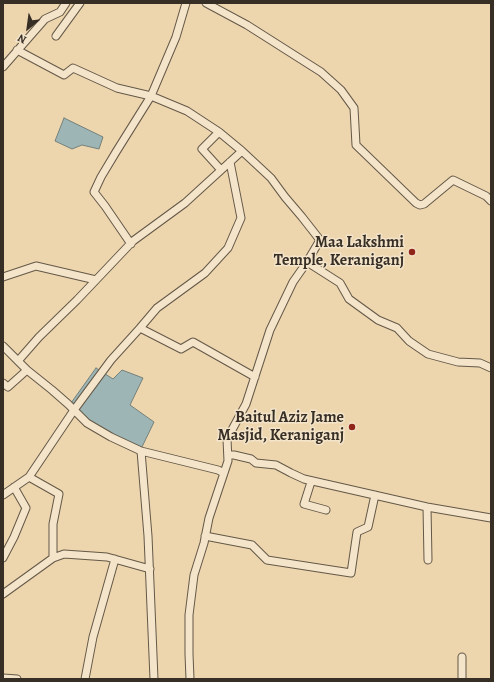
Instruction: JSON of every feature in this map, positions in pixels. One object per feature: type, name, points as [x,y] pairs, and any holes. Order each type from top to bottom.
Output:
[{"type":"street","points":[[3,67],[45,19],[60,12],[66,3]]},
{"type":"street","points":[[56,36],[80,3]]},
{"type":"street","points":[[130,244],[94,192],[108,164],[151,96],[176,37],[186,3]]},
{"type":"street","points":[[206,3],[247,25],[321,72],[341,90],[354,108],[356,145],[416,203],[420,205],[424,204],[453,180],[486,196],[491,201]]},
{"type":"street","points":[[17,50],[64,75],[73,68],[117,88],[151,96],[187,112],[219,132],[271,178],[320,240],[293,282],[270,330],[246,404],[228,439],[228,461],[209,518],[194,575],[189,615],[190,679]]},
{"type":"street","points":[[219,132],[202,149],[222,170]]},
{"type":"street","points":[[18,361],[39,337],[77,300],[130,244],[185,203],[242,151]]},
{"type":"street","points":[[3,495],[29,477],[74,410],[111,360],[157,308],[205,273],[228,248],[241,218],[230,162]]},
{"type":"street","points":[[307,262],[340,283],[349,299],[378,320],[397,328],[409,341],[428,354],[458,362],[480,363],[491,368]]},
{"type":"street","points":[[3,277],[36,266],[96,280]]},
{"type":"street","points":[[140,328],[181,349],[193,342],[255,377]]},
{"type":"street","points":[[3,346],[27,370],[52,390],[87,423],[110,437],[141,451],[218,470],[224,473]]},
{"type":"street","points":[[3,383],[8,387],[27,370]]},
{"type":"street","points":[[141,451],[150,569],[154,679]]},
{"type":"street","points":[[228,455],[251,459],[256,463],[276,465],[291,474],[304,479],[427,507],[491,518]]},
{"type":"street","points":[[29,477],[59,494],[53,524],[53,558]]},
{"type":"street","points":[[311,482],[304,504],[326,510]]},
{"type":"street","points":[[3,558],[26,508],[14,487]]},
{"type":"street","points":[[205,536],[252,545],[267,560],[351,573],[357,532],[368,527],[376,495]]},
{"type":"street","points":[[427,507],[428,560]]},
{"type":"street","points":[[3,594],[53,558],[64,554],[107,557],[150,569]]},
{"type":"street","points":[[85,679],[93,637],[115,560]]},
{"type":"street","points":[[462,657],[462,679]]},
{"type":"street","points":[[3,678],[17,679]]},
{"type":"water","points":[[64,118],[103,137],[99,149],[82,145],[72,149],[55,141]]},
{"type":"water","points":[[96,368],[113,379],[122,370],[143,378],[130,405],[154,422],[141,449],[88,421],[71,403]]},
{"type":"place","name":"Maa Lakshmi Temple, Keraniganj","points":[[412,252]]},
{"type":"place","name":"Baitul Aziz Jame Masjid, Keraniganj","points":[[352,427]]}]
